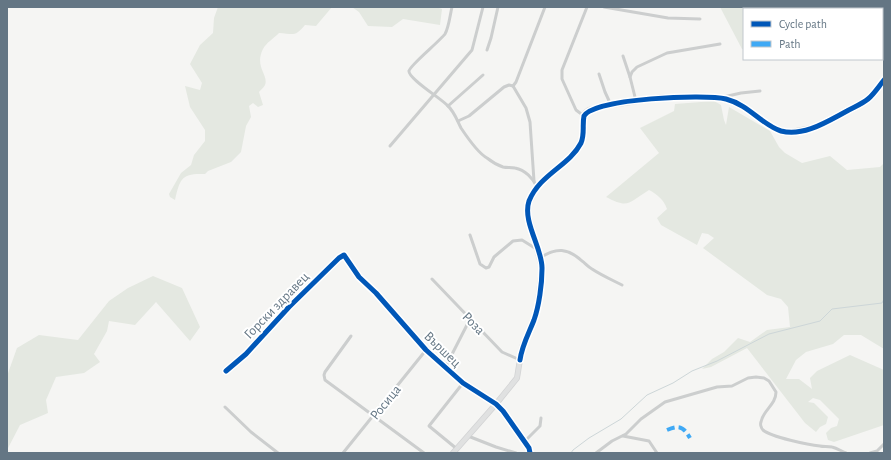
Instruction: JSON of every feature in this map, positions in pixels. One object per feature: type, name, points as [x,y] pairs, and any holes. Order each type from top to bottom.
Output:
[{"type":"street","points":[[452,7],[446,33],[428,52],[411,66],[409,71],[410,74],[418,83],[435,94],[448,106],[462,129],[484,156],[503,167],[519,169],[534,181],[537,187]]},
{"type":"street","points":[[390,146],[472,50],[483,7]]},
{"type":"street","points":[[487,50],[498,7]]},
{"type":"street","points":[[513,86],[519,75],[545,7]]},
{"type":"street","points":[[584,116],[576,110],[562,77],[562,70],[587,7]]},
{"type":"street","points":[[604,7],[668,18],[700,19]]},
{"type":"street","points":[[630,77],[632,72],[637,67],[667,53],[720,44]]},
{"type":"street","points":[[623,56],[636,101]]},
{"type":"street","points":[[599,74],[611,105]]},
{"type":"street","points":[[448,106],[483,75]]},
{"type":"street","points":[[463,383],[430,426],[455,451],[517,378],[522,347],[537,311],[542,268],[528,214],[529,203],[537,187],[567,160],[579,146],[583,135],[584,116],[589,110],[636,101],[680,96],[719,98],[736,102],[781,131],[791,132],[818,127],[867,100],[884,80]]},
{"type":"street","points":[[458,121],[469,116],[504,87],[509,85],[513,86]]},
{"type":"street","points":[[513,86],[526,108],[530,122],[534,181]]},
{"type":"street","points":[[719,98],[741,93],[760,91]]},
{"type":"street","points":[[470,235],[480,264],[486,268],[489,268],[494,257],[513,241],[522,240],[538,250]]},
{"type":"street","points":[[540,258],[552,250],[564,250],[581,260],[599,274],[622,285]]},
{"type":"street","name":"Вършец","points":[[344,255],[359,277],[376,293],[426,350],[463,383],[496,404],[506,414],[525,441],[530,453]]},
{"type":"street","name":"Горски здравец","points":[[226,371],[246,354],[303,293],[344,255]]},
{"type":"street","name":"Роза","points":[[432,279],[502,352],[520,360]]},
{"type":"street","points":[[446,368],[470,319]]},
{"type":"street","points":[[352,336],[326,372],[324,377],[325,380],[424,453]]},
{"type":"street","name":"Росица","points":[[344,453],[426,350]]},
{"type":"street","points":[[596,453],[612,440],[623,436],[630,431],[641,419],[666,402],[717,387],[732,386],[748,378],[760,377],[769,380],[776,392],[775,400],[764,415],[761,422],[761,426],[764,431],[776,436],[804,443],[832,447],[846,453]]},
{"type":"street","points":[[225,407],[278,453]]},
{"type":"street","points":[[525,441],[540,426],[541,418]]},
{"type":"street","points":[[468,436],[516,453]]},
{"type":"street","points":[[623,436],[649,441],[657,453]]},
{"type":"street","points":[[870,453],[877,451],[884,444]]},
{"type":"shaded area","points":[[218,7],[332,7],[316,26],[305,25],[294,34],[279,33],[266,45],[263,49],[260,61],[266,81],[265,86],[259,92],[263,105],[258,107],[253,103],[249,106],[251,117],[246,126],[241,152],[231,162],[208,171],[205,174],[191,175],[183,178],[175,200],[170,197],[169,194],[181,173],[191,165],[194,155],[205,141],[205,130],[190,107],[185,86],[200,90],[202,83],[190,64],[200,45],[213,33],[214,18]]},
{"type":"shaded area","points":[[352,7],[436,7],[442,9],[440,25],[403,19],[392,27],[368,26],[359,12]]},
{"type":"shaded area","points":[[720,7],[796,8],[743,8],[742,49]]},
{"type":"shaded area","points":[[714,101],[721,105],[726,125],[729,107],[770,131],[779,147],[785,153],[802,163],[830,156],[847,170],[880,167],[884,163],[884,349],[861,335],[844,335],[833,344],[806,352],[796,360],[786,379],[799,379],[812,389],[810,378],[817,371],[850,355],[884,370],[884,425],[834,442],[828,440],[826,433],[831,428],[837,426],[839,419],[820,400],[813,398],[808,402],[814,403],[828,417],[826,424],[820,427],[816,432],[805,423],[747,348],[711,367],[702,369],[712,359],[724,352],[738,338],[750,342],[767,330],[790,327],[788,307],[781,299],[767,295],[703,248],[714,238],[708,234],[702,233],[697,245],[661,225],[657,218],[667,209],[666,206],[657,195],[649,190],[628,203],[619,203],[606,197],[659,153],[640,128],[674,111],[675,104]]},
{"type":"shaded area","points":[[153,276],[182,288],[200,327],[190,341],[156,302],[135,325],[109,321],[107,331],[94,354],[100,362],[84,373],[56,377],[46,400],[48,413],[20,425],[7,450],[7,376],[17,348],[39,335],[78,340],[109,301],[128,288]]},
{"type":"waterway","points":[[571,453],[589,438],[621,419],[647,395],[673,383],[692,371],[717,361],[769,334],[820,321],[832,309],[882,303],[884,299]]},
{"type":"marked path","points":[[667,430],[678,427],[683,429],[690,438]]},
{"type":"cycle path","points":[[520,360],[524,344],[536,314],[542,275],[541,261],[528,218],[529,201],[540,184],[576,151],[583,136],[584,116],[592,110],[628,101],[675,97],[715,98],[726,99],[734,102],[781,131],[798,132],[816,127],[868,99],[884,80]]},
{"type":"cycle path","points":[[226,371],[246,354],[289,307],[339,258],[344,255],[359,277],[376,293],[426,350],[463,383],[496,404],[503,411],[529,448],[530,453]]}]
